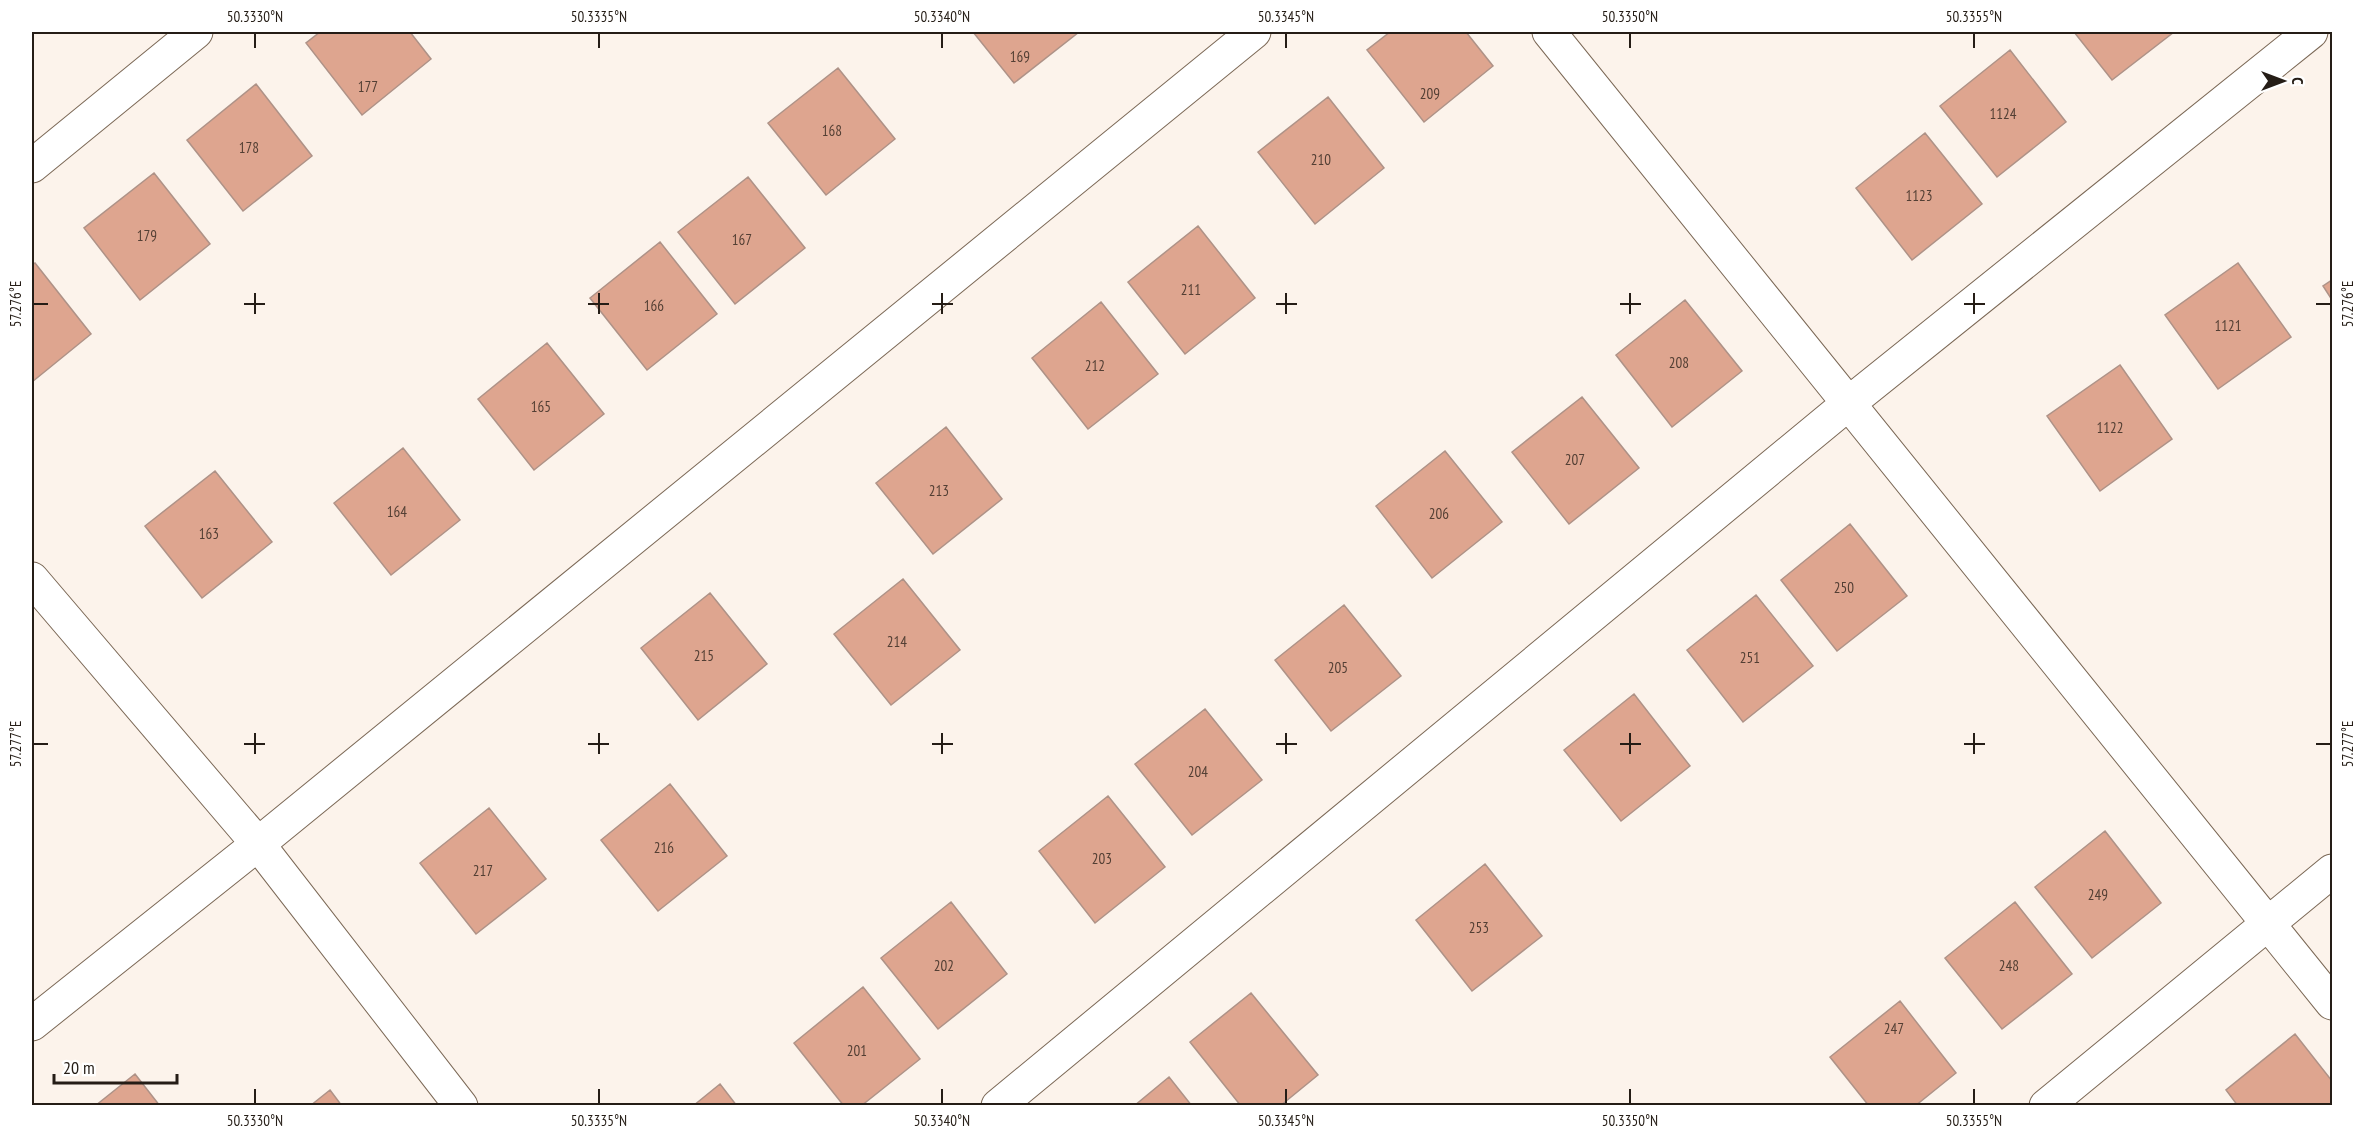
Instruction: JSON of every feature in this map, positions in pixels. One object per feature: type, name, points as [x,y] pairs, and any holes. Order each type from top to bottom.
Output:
[{"type":"street","points":[[32,166],[196,32]]},
{"type":"street","points":[[32,1024],[258,844],[1254,32]]},
{"type":"street","points":[[1549,32],[2332,1003]]},
{"type":"street","points":[[998,1106],[1849,404],[2311,32]]},
{"type":"street","points":[[32,579],[258,844],[461,1106]]},
{"type":"street","points":[[2046,1106],[2332,871]]},
{"type":"building","points":[[320,32],[410,32],[431,59],[362,115],[306,43]]},
{"type":"building","points":[[973,32],[1079,32],[1014,83]]},
{"type":"building","points":[[1390,32],[1466,32],[1493,66],[1424,122],[1367,50]]},
{"type":"building","points":[[2074,32],[2174,32],[2112,80]]},
{"type":"building","points":[[2010,50],[2066,122],[1997,177],[1940,106]]},
{"type":"building","points":[[838,68],[895,139],[826,195],[768,123]]},
{"type":"building","points":[[256,84],[312,156],[243,211],[187,140]]},
{"type":"building","points":[[1328,97],[1384,168],[1315,224],[1258,152]]},
{"type":"building","points":[[1925,133],[1982,204],[1912,260],[1856,188]]},
{"type":"building","points":[[154,173],[210,244],[140,300],[84,228]]},
{"type":"building","points":[[748,177],[805,248],[735,304],[678,232]]},
{"type":"building","points":[[1198,226],[1255,298],[1185,354],[1128,282]]},
{"type":"building","points":[[660,242],[717,314],[647,370],[590,298]]},
{"type":"building","points":[[35,263],[91,334],[32,382],[32,265]]},
{"type":"building","points":[[2238,263],[2291,337],[2218,389],[2165,315]]},
{"type":"building","points":[[2332,280],[2332,300],[2323,286]]},
{"type":"building","points":[[1685,300],[1742,371],[1672,427],[1616,355]]},
{"type":"building","points":[[1101,302],[1158,374],[1088,429],[1032,358]]},
{"type":"building","points":[[547,343],[604,414],[534,470],[478,399]]},
{"type":"building","points":[[2120,365],[2172,439],[2100,491],[2047,416]]},
{"type":"building","points":[[1582,397],[1639,468],[1569,524],[1512,452]]},
{"type":"building","points":[[946,427],[1002,499],[933,554],[876,483]]},
{"type":"building","points":[[403,448],[460,520],[391,575],[334,503]]},
{"type":"building","points":[[1445,451],[1502,522],[1432,578],[1376,506]]},
{"type":"building","points":[[215,471],[272,542],[202,598],[145,526]]},
{"type":"building","points":[[1850,524],[1907,596],[1837,651],[1781,580]]},
{"type":"building","points":[[903,579],[960,650],[891,705],[834,634]]},
{"type":"building","points":[[710,593],[767,664],[698,720],[641,648]]},
{"type":"building","points":[[1756,595],[1813,666],[1743,722],[1687,650]]},
{"type":"building","points":[[1344,605],[1401,676],[1331,731],[1275,660]]},
{"type":"building","points":[[1634,694],[1690,766],[1621,821],[1564,750]]},
{"type":"building","points":[[1205,709],[1262,780],[1192,835],[1135,764]]},
{"type":"building","points":[[670,784],[727,856],[658,911],[601,840]]},
{"type":"building","points":[[1108,796],[1165,867],[1095,923],[1039,851]]},
{"type":"building","points":[[489,808],[546,879],[476,934],[420,863]]},
{"type":"building","points":[[2105,831],[2161,903],[2092,958],[2035,887]]},
{"type":"building","points":[[1485,864],[1542,936],[1472,991],[1416,920]]},
{"type":"building","points":[[951,902],[1007,974],[938,1029],[881,958]]},
{"type":"building","points":[[2015,902],[2072,974],[2002,1029],[1945,958]]},
{"type":"building","points":[[863,987],[920,1059],[861,1106],[844,1106],[794,1043]]},
{"type":"building","points":[[1251,993],[1318,1075],[1280,1106],[1241,1106],[1190,1042]]},
{"type":"building","points":[[1900,1001],[1956,1073],[1915,1106],[1869,1106],[1830,1057]]},
{"type":"building","points":[[2295,1034],[2332,1081],[2332,1106],[2238,1106],[2226,1090]]},
{"type":"building","points":[[135,1074],[160,1106],[95,1106]]},
{"type":"building","points":[[1169,1077],[1192,1106],[1134,1106]]},
{"type":"building","points":[[720,1084],[737,1106],[693,1106]]},
{"type":"building","points":[[330,1090],[342,1106],[310,1106]]}]
